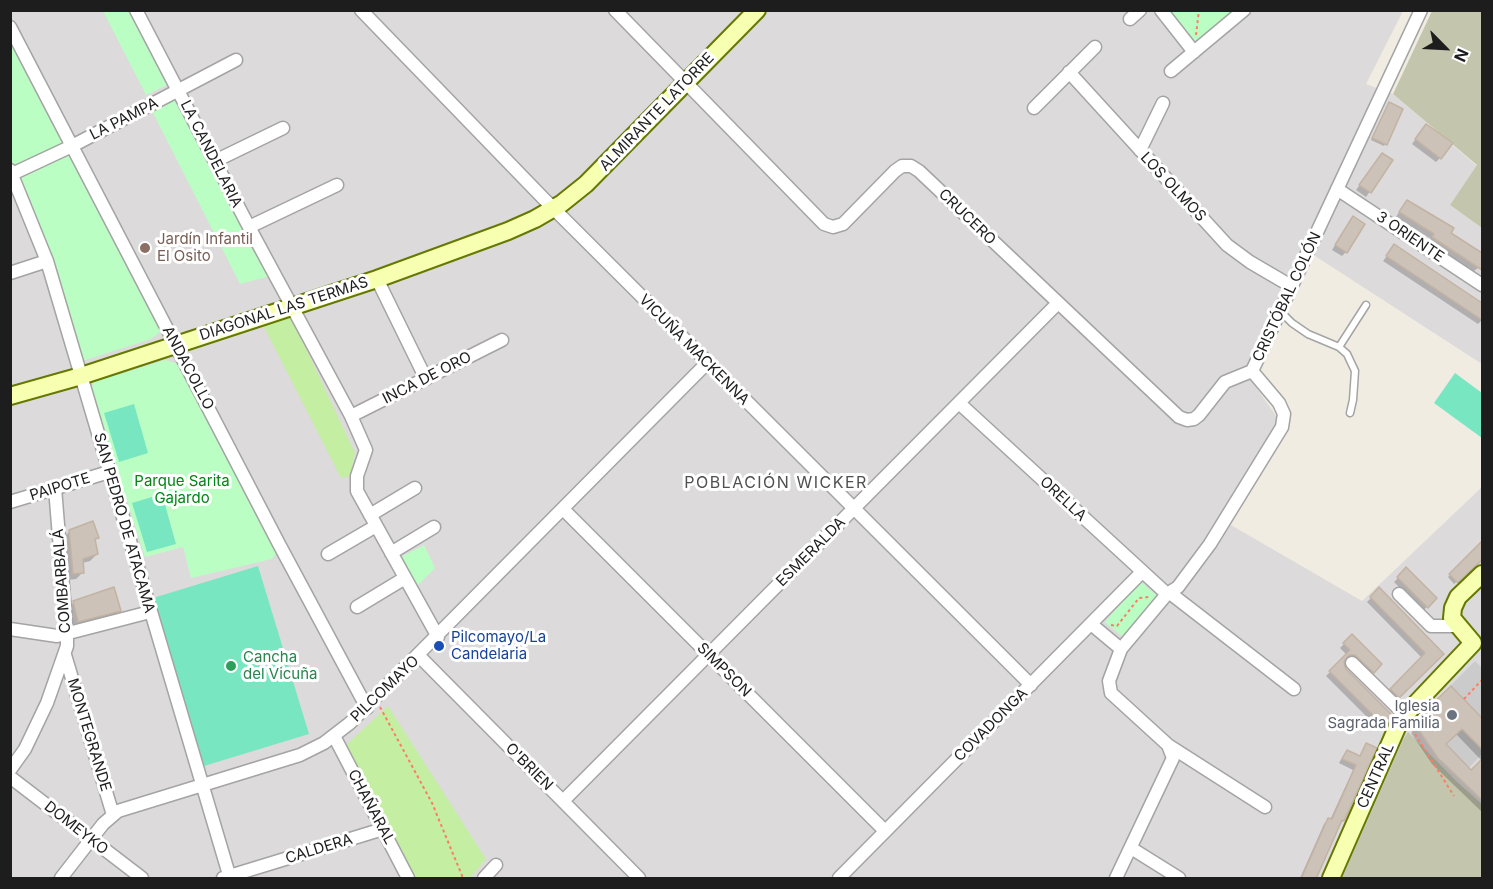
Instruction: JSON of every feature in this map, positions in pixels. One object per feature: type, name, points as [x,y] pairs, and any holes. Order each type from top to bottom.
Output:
[{"type":"main road","name":"ALMIRANTE LATORRE","points":[[553,208],[573,196],[586,184],[757,10]]},
{"type":"main road","name":"DIAGONAL LAS TERMAS","points":[[10,396],[81,376],[377,279],[508,231],[553,208]]},
{"type":"main road","points":[[1457,626],[1452,618],[1458,597],[1482,574]]},
{"type":"main road","name":"CENTRAL","points":[[1331,879],[1404,716],[1478,648],[1457,626]]},
{"type":"street","name":"LA CANDELARIA","points":[[136,10],[365,446],[366,453],[357,476],[357,491],[373,520]]},
{"type":"street","name":"VICUÑA MACKENNA","points":[[362,10],[553,208],[1031,685]]},
{"type":"street","points":[[615,10],[686,83]]},
{"type":"street","points":[[1130,19],[1140,10]]},
{"type":"street","points":[[1161,10],[1194,52]]},
{"type":"street","points":[[1171,71],[1244,10]]},
{"type":"street","name":"CRISTÓBAL COLÓN","points":[[1265,807],[1168,745],[1111,693],[1109,681],[1121,649],[1168,594],[1178,587],[1210,544],[1282,427],[1284,414],[1279,402],[1252,371],[1421,10]]},
{"type":"street","name":"ANDACOLLO","points":[[10,27],[176,345],[371,704]]},
{"type":"street","points":[[1034,108],[1095,47]]},
{"type":"street","name":"LA PAMPA","points":[[11,173],[72,146],[236,60]]},
{"type":"street","name":"LOS OLMOS","points":[[1069,72],[1227,245],[1291,286]]},
{"type":"street","name":"CRUCERO","points":[[686,83],[824,224],[833,227],[843,224],[894,171],[902,166],[911,166],[919,171],[1174,413],[1184,419],[1194,419],[1199,415],[1225,382],[1252,371]]},
{"type":"street","points":[[1140,150],[1163,103]]},
{"type":"street","points":[[215,161],[283,128]]},
{"type":"street","name":"SAN PEDRO DE ATACAMA","points":[[11,173],[47,261],[203,785],[227,878]]},
{"type":"street","points":[[249,227],[337,184]]},
{"type":"street","name":"3 ORIENTE","points":[[1337,189],[1482,285]]},
{"type":"street","points":[[10,273],[47,261]]},
{"type":"street","points":[[377,279],[426,379]]},
{"type":"street","name":"ESMERALDA","points":[[563,801],[1058,303]]},
{"type":"street","name":"INCA DE ORO","points":[[351,416],[502,340]]},
{"type":"street","name":"PILCOMAYO","points":[[61,879],[113,815],[125,808],[300,755],[334,736],[371,704],[419,656],[707,363]]},
{"type":"street","name":"ORELLA","points":[[959,403],[1142,572],[1294,689]]},
{"type":"street","name":"PAIPOTE","points":[[10,502],[109,472]]},
{"type":"street","name":"COMBARBALÁ","points":[[10,770],[25,750],[47,703],[65,655],[68,634],[55,488]]},
{"type":"street","points":[[328,554],[415,488]]},
{"type":"street","name":"SIMPSON","points":[[563,509],[885,831]]},
{"type":"street","points":[[373,520],[438,636]]},
{"type":"street","points":[[392,553],[434,527]]},
{"type":"street","name":"COVADONGA","points":[[839,879],[1142,572]]},
{"type":"street","points":[[357,607],[405,578]]},
{"type":"street","points":[[1399,594],[1431,626],[1457,626]]},
{"type":"street","points":[[10,629],[57,636],[150,612]]},
{"type":"street","points":[[1091,624],[1121,649]]},
{"type":"street","name":"MONTEGRANDE","points":[[65,655],[113,815]]},
{"type":"street","name":"O'BRIEN","points":[[419,656],[639,879]]},
{"type":"street","points":[[1352,663],[1404,716]]},
{"type":"street","name":"CHAÑARAL","points":[[334,736],[408,879]]},
{"type":"street","points":[[1116,879],[1173,758],[1168,745]]},
{"type":"street","name":"DOMEYKO","points":[[10,777],[142,879]]},
{"type":"street","name":"CALDERA","points":[[227,878],[382,830]]},
{"type":"street","points":[[1131,848],[1173,877]]},
{"type":"street","points":[[484,879],[496,865]]},
{"type":"lane","points":[[1339,347],[1366,305]]},
{"type":"lane","points":[[1280,311],[1308,334],[1339,347],[1347,354],[1354,371],[1353,400],[1350,412]]},
{"type":"path","points":[[1194,52],[1198,10]]},
{"type":"path","points":[[1091,624],[1117,626],[1139,598],[1168,594]]},
{"type":"path","points":[[1464,699],[1482,680]]},
{"type":"path","points":[[371,704],[432,803],[464,879]]},
{"type":"path","points":[[1404,716],[1454,796]]},
{"type":"shaded area","points":[[10,11],[1403,11],[1366,84],[1393,94],[1477,166],[1450,205],[1482,228],[1482,364],[1312,254],[1253,383],[1281,423],[1224,521],[1362,601],[1482,487],[1482,878],[11,878]]},
{"type":"shaded area","points":[[1432,11],[1482,11],[1482,228],[1450,205],[1477,165],[1393,94]]},
{"type":"shaded area","name":"Iglesia Sagrada Familia","points":[[1475,661],[1482,668],[1482,754],[1459,778],[1438,758],[1414,722]]},
{"type":"shaded area","points":[[1408,732],[1482,804],[1482,878],[1342,878]]},
{"type":"green space","points":[[103,11],[138,11],[175,81],[146,95]]},
{"type":"green space","points":[[1166,11],[1236,11],[1193,45]]},
{"type":"green space","points":[[10,41],[161,331],[151,339],[82,361],[11,159]]},
{"type":"green space","points":[[177,98],[270,276],[240,284],[152,111]]},
{"type":"green space","points":[[290,315],[355,453],[350,476],[341,478],[263,325]]},
{"type":"green space","name":"Parque Sarita Gajardo","points":[[165,360],[178,364],[278,550],[272,559],[191,578],[183,547],[145,557],[91,389],[94,382]]},
{"type":"green space","points":[[1455,373],[1482,393],[1482,438],[1434,403]]},
{"type":"green space","points":[[134,404],[148,453],[119,462],[104,413]]},
{"type":"green space","points":[[162,494],[176,544],[147,552],[132,503]]},
{"type":"green space","points":[[424,545],[435,568],[416,587],[401,557]]},
{"type":"green space","name":"Cancha del Vicuña","points":[[258,566],[309,734],[204,766],[153,598]]},
{"type":"green space","points":[[1140,581],[1158,597],[1122,636],[1105,622]]},
{"type":"green space","points":[[388,706],[486,859],[470,878],[415,878],[344,747]]},
{"type":"building","points":[[1389,102],[1403,109],[1387,145],[1372,138]]},
{"type":"building","points":[[1426,124],[1453,143],[1441,159],[1415,139]]},
{"type":"building","points":[[1382,153],[1393,160],[1371,193],[1359,185]]},
{"type":"building","points":[[1407,200],[1454,228],[1451,233],[1482,253],[1482,270],[1432,237],[1434,234],[1399,212]]},
{"type":"building","points":[[1353,216],[1365,224],[1347,253],[1335,245]]},
{"type":"building","points":[[1394,244],[1482,303],[1482,320],[1386,256]]},
{"type":"building","points":[[93,521],[99,538],[95,539],[98,554],[83,559],[84,573],[73,574],[69,530]]},
{"type":"building","points":[[1482,541],[1482,560],[1458,583],[1449,574]]},
{"type":"building","points":[[1406,567],[1437,598],[1428,608],[1397,577]]},
{"type":"building","points":[[114,587],[121,611],[78,622],[73,601]]},
{"type":"building","points":[[1379,587],[1444,654],[1399,698],[1390,689],[1425,653],[1370,597]]},
{"type":"building","points":[[1352,634],[1382,664],[1374,673],[1355,655],[1349,655],[1344,662],[1346,669],[1392,715],[1382,724],[1329,671],[1350,650],[1343,643]]},
{"type":"building","name":"Iglesia Sagrada Familia","points":[[1451,686],[1482,718],[1482,749],[1462,729],[1446,744],[1471,770],[1482,759],[1482,800],[1438,758],[1416,726],[1435,713],[1429,707]]},
{"type":"building","points":[[1366,743],[1377,748],[1344,821],[1342,820],[1316,879],[1301,879],[1328,818],[1332,819],[1356,765],[1342,759],[1347,750],[1360,756]]},
{"type":"place","name":"Jardín Infantil El Osito","points":[[145,248]]},
{"type":"place","name":"Pilcomayo/La Candelaria","points":[[439,646]]},
{"type":"place","name":"Cancha del Vicuña","points":[[231,666]]},
{"type":"place","name":"Iglesia Sagrada Familia","points":[[1452,715]]},
{"type":"district","name":"POBLACIÓN WICKER","points":[[776,483]]}]
